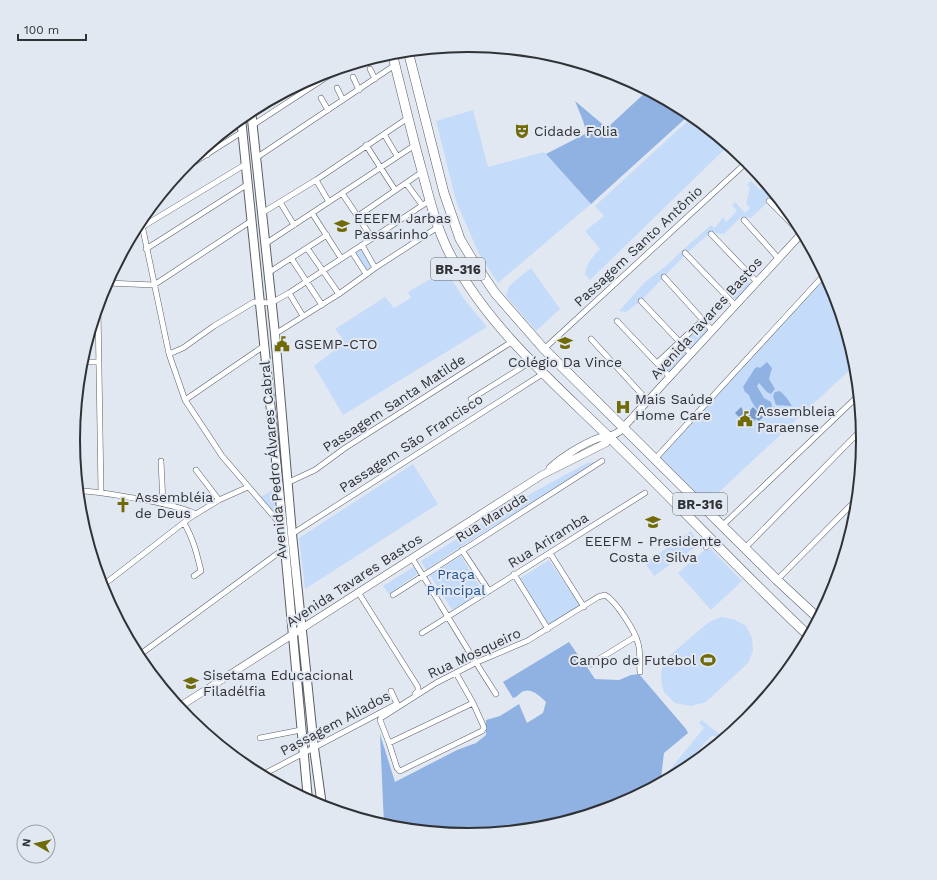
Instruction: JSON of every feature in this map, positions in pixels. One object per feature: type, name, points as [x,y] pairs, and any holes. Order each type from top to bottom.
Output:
[{"type":"highway","name":"BR-316","points":[[409,56],[444,193],[460,239],[495,294],[544,349],[777,580]]},
{"type":"highway","name":"BR-316","points":[[394,59],[422,172],[426,203],[452,259],[479,302],[532,361],[668,496],[709,543],[806,633]]},
{"type":"highway","points":[[777,580],[815,615]]},
{"type":"main road","name":"Avenida Pedro Álvares Cabral","points":[[252,118],[275,334],[292,534],[314,748],[321,798]]},
{"type":"main road","name":"Avenida Pedro Álvares Cabral","points":[[242,125],[285,548],[307,792]]},
{"type":"main road","name":"Avenida Tavares Bastos","points":[[184,704],[542,475],[606,443],[610,437],[624,427],[799,236]]},
{"type":"street","points":[[256,158],[395,65]]},
{"type":"street","points":[[370,69],[375,79]]},
{"type":"street","points":[[352,77],[359,90]]},
{"type":"street","points":[[252,125],[316,84]]},
{"type":"street","points":[[337,88],[343,100]]},
{"type":"street","points":[[321,98],[328,110]]},
{"type":"street","points":[[262,213],[316,180],[408,118]]},
{"type":"street","points":[[203,157],[242,132]]},
{"type":"street","points":[[384,134],[397,156]]},
{"type":"street","points":[[265,244],[415,145]]},
{"type":"street","points":[[366,146],[395,190]]},
{"type":"street","points":[[145,225],[246,164]]},
{"type":"street","name":"Passagem Santo Antônio","points":[[544,349],[743,166]]},
{"type":"street","points":[[358,216],[422,172]]},
{"type":"street","points":[[316,180],[329,202]]},
{"type":"street","points":[[169,354],[183,348],[246,306],[254,302],[271,303],[289,293],[426,203],[406,182]]},
{"type":"street","points":[[146,249],[248,184]]},
{"type":"street","points":[[342,193],[372,238]]},
{"type":"street","points":[[769,201],[786,218]]},
{"type":"street","points":[[280,202],[294,225]]},
{"type":"street","points":[[312,214],[341,258]]},
{"type":"street","points":[[744,220],[778,258]]},
{"type":"street","points":[[114,283],[154,285],[251,221]]},
{"type":"street","points":[[275,334],[339,294],[366,274],[438,227]]},
{"type":"street","points":[[142,230],[169,354],[184,400],[190,411],[222,456],[282,526]]},
{"type":"street","points":[[711,234],[757,282]]},
{"type":"street","points":[[268,273],[327,235]]},
{"type":"street","points":[[362,245],[375,268]]},
{"type":"street","points":[[307,248],[339,294]]},
{"type":"street","points":[[352,252],[366,274]]},
{"type":"street","points":[[686,253],[736,305]]},
{"type":"street","points":[[291,258],[322,305]]},
{"type":"street","points":[[664,277],[712,330]]},
{"type":"street","points":[[655,459],[821,279]]},
{"type":"street","points":[[289,293],[303,316]]},
{"type":"street","points":[[641,301],[691,354]]},
{"type":"street","points":[[657,363],[703,320]]},
{"type":"street","points":[[616,321],[670,377]]},
{"type":"street","points":[[98,325],[100,492]]},
{"type":"street","points":[[591,339],[648,401]]},
{"type":"street","name":"Passagem Santa Matilde","points":[[287,483],[315,470],[345,448],[513,341]]},
{"type":"street","points":[[184,400],[264,346]]},
{"type":"street","points":[[471,399],[532,361]]},
{"type":"street","points":[[88,362],[99,362]]},
{"type":"street","name":"Passagem São Francisco","points":[[292,534],[544,373]]},
{"type":"street","points":[[722,526],[854,400]]},
{"type":"street","points":[[745,548],[856,435]]},
{"type":"street","points":[[161,461],[163,504]]},
{"type":"street","name":"Rua Maruda","points":[[393,595],[602,461]]},
{"type":"street","points":[[196,470],[219,500]]},
{"type":"street","points":[[108,582],[196,514],[219,500],[248,487]]},
{"type":"street","points":[[84,491],[100,492],[163,504],[196,514]]},
{"type":"street","name":"Rua Ariramba","points":[[422,633],[645,493]]},
{"type":"street","points":[[777,580],[851,505]]},
{"type":"street","points":[[184,523],[192,539],[201,571],[194,576]]},
{"type":"street","points":[[143,652],[285,548]]},
{"type":"street","points":[[462,550],[489,591]]},
{"type":"street","points":[[550,553],[584,607]]},
{"type":"street","points":[[412,558],[449,616],[475,663],[496,694]]},
{"type":"street","points":[[514,574],[548,629]]},
{"type":"street","name":"Passagem Aliados","points":[[268,773],[397,704],[418,691],[418,687],[358,592]]},
{"type":"street","name":"Rua Mosqueiro","points":[[389,744],[380,720],[381,718],[436,683],[475,663],[527,641],[605,595],[615,602],[639,644],[640,672]]},
{"type":"street","points":[[591,664],[635,636]]},
{"type":"street","points":[[456,673],[473,703],[484,728],[480,732],[400,771],[397,768],[389,744],[473,703]]},
{"type":"street","points":[[391,691],[397,704]]},
{"type":"street","points":[[260,738],[301,730]]},
{"type":"green space","points":[[473,110],[488,167],[544,152],[591,204],[498,283],[479,254],[456,201],[436,121]]},
{"type":"green space","points":[[688,120],[725,149],[590,280],[585,274],[586,270],[590,260],[600,249],[585,231],[604,216],[595,206]]},
{"type":"green space","points":[[751,181],[760,190],[763,188],[788,220],[769,201],[751,218],[741,217],[724,234],[710,233],[686,254],[641,301],[626,312],[619,311],[645,282],[666,266],[711,225],[715,228],[723,217],[726,222],[737,211],[732,205],[735,202],[745,213],[750,208],[746,203],[750,188],[747,185]]},
{"type":"green space","points":[[361,247],[372,266],[366,270],[354,252]]},
{"type":"green space","points":[[531,268],[560,309],[536,331],[506,296],[509,286]]},
{"type":"green space","points":[[446,270],[464,299],[487,327],[343,415],[314,366],[345,342],[335,329],[385,297],[394,308],[411,298],[408,292]]},
{"type":"green space","name":"Assembleia Paraense","points":[[821,279],[836,315],[850,370],[702,508],[655,460]]},
{"type":"green space","points":[[747,281],[751,284],[736,300],[730,294]]},
{"type":"green space","points":[[703,322],[709,330],[690,349],[682,341]]},
{"type":"green space","points":[[679,344],[688,353],[669,373],[659,363]]},
{"type":"green space","points":[[600,461],[460,547],[426,570],[421,561],[532,493],[587,463]]},
{"type":"green space","points":[[413,464],[438,504],[305,589],[299,538]]},
{"type":"green space","points":[[278,487],[282,526],[259,498]]},
{"type":"green space","points":[[691,531],[700,544],[654,576],[645,563]]},
{"type":"green space","points":[[711,549],[742,581],[711,610],[678,573],[705,550]]},
{"type":"green space","name":"Praça Principal","points":[[461,556],[483,592],[452,610],[430,575]]},
{"type":"green space","points":[[549,560],[581,606],[549,625],[519,579]]},
{"type":"green space","points":[[415,566],[419,573],[389,594],[383,586]]},
{"type":"green space","name":"Campo de Futebol","points":[[722,617],[735,620],[746,626],[752,638],[753,651],[748,663],[706,702],[691,706],[675,703],[664,692],[661,678],[662,667],[668,657],[704,626],[711,621]]},
{"type":"green space","points":[[702,720],[720,735],[718,737],[710,737],[693,756],[667,773],[704,728],[699,723]]},
{"type":"green space","points":[[710,740],[715,740],[703,749]]},
{"type":"shaded area","points":[[644,94],[686,118],[591,204],[546,154],[587,133],[575,101],[607,128]]},
{"type":"shaded area","points":[[767,362],[772,368],[769,379],[775,389],[771,394],[767,392],[759,383],[757,386],[764,398],[771,402],[771,411],[766,415],[755,407],[743,387],[755,368],[760,368]]},
{"type":"shaded area","points":[[780,391],[792,406],[776,405],[773,396],[775,392]]},
{"type":"shaded area","points":[[741,407],[746,415],[753,407],[763,417],[759,421],[756,419],[748,426],[735,413]]},
{"type":"shaded area","points":[[569,642],[580,658],[586,658],[587,667],[595,679],[619,680],[631,675],[639,674],[688,733],[664,753],[661,776],[617,798],[569,815],[519,825],[468,828],[418,825],[384,819],[380,734],[395,782],[457,750],[476,743],[486,735],[486,720],[500,716],[519,704],[527,723],[543,713],[546,702],[542,698],[527,690],[513,698],[503,682]]},
{"type":"place","name":"Cidade Folia","points":[[522,131]]},
{"type":"place","name":"EEEFM Jarbas Passarinho","points":[[342,226]]},
{"type":"place","name":"Colégio Da Vince","points":[[565,343]]},
{"type":"place","name":"GSEMP-CTO","points":[[282,344]]},
{"type":"place","name":"Mais Saúde Home Care","points":[[623,407]]},
{"type":"place","name":"Assembleia Paraense","points":[[745,419]]},
{"type":"place","name":"Assembléia de Deus","points":[[123,505]]},
{"type":"place","name":"EEEFM - Presidente Costa e Silva","points":[[653,522]]},
{"type":"place","name":"Campo de Futebol","points":[[708,660]]},
{"type":"place","name":"Sisetama Educacional Filadélfia","points":[[191,683]]}]
